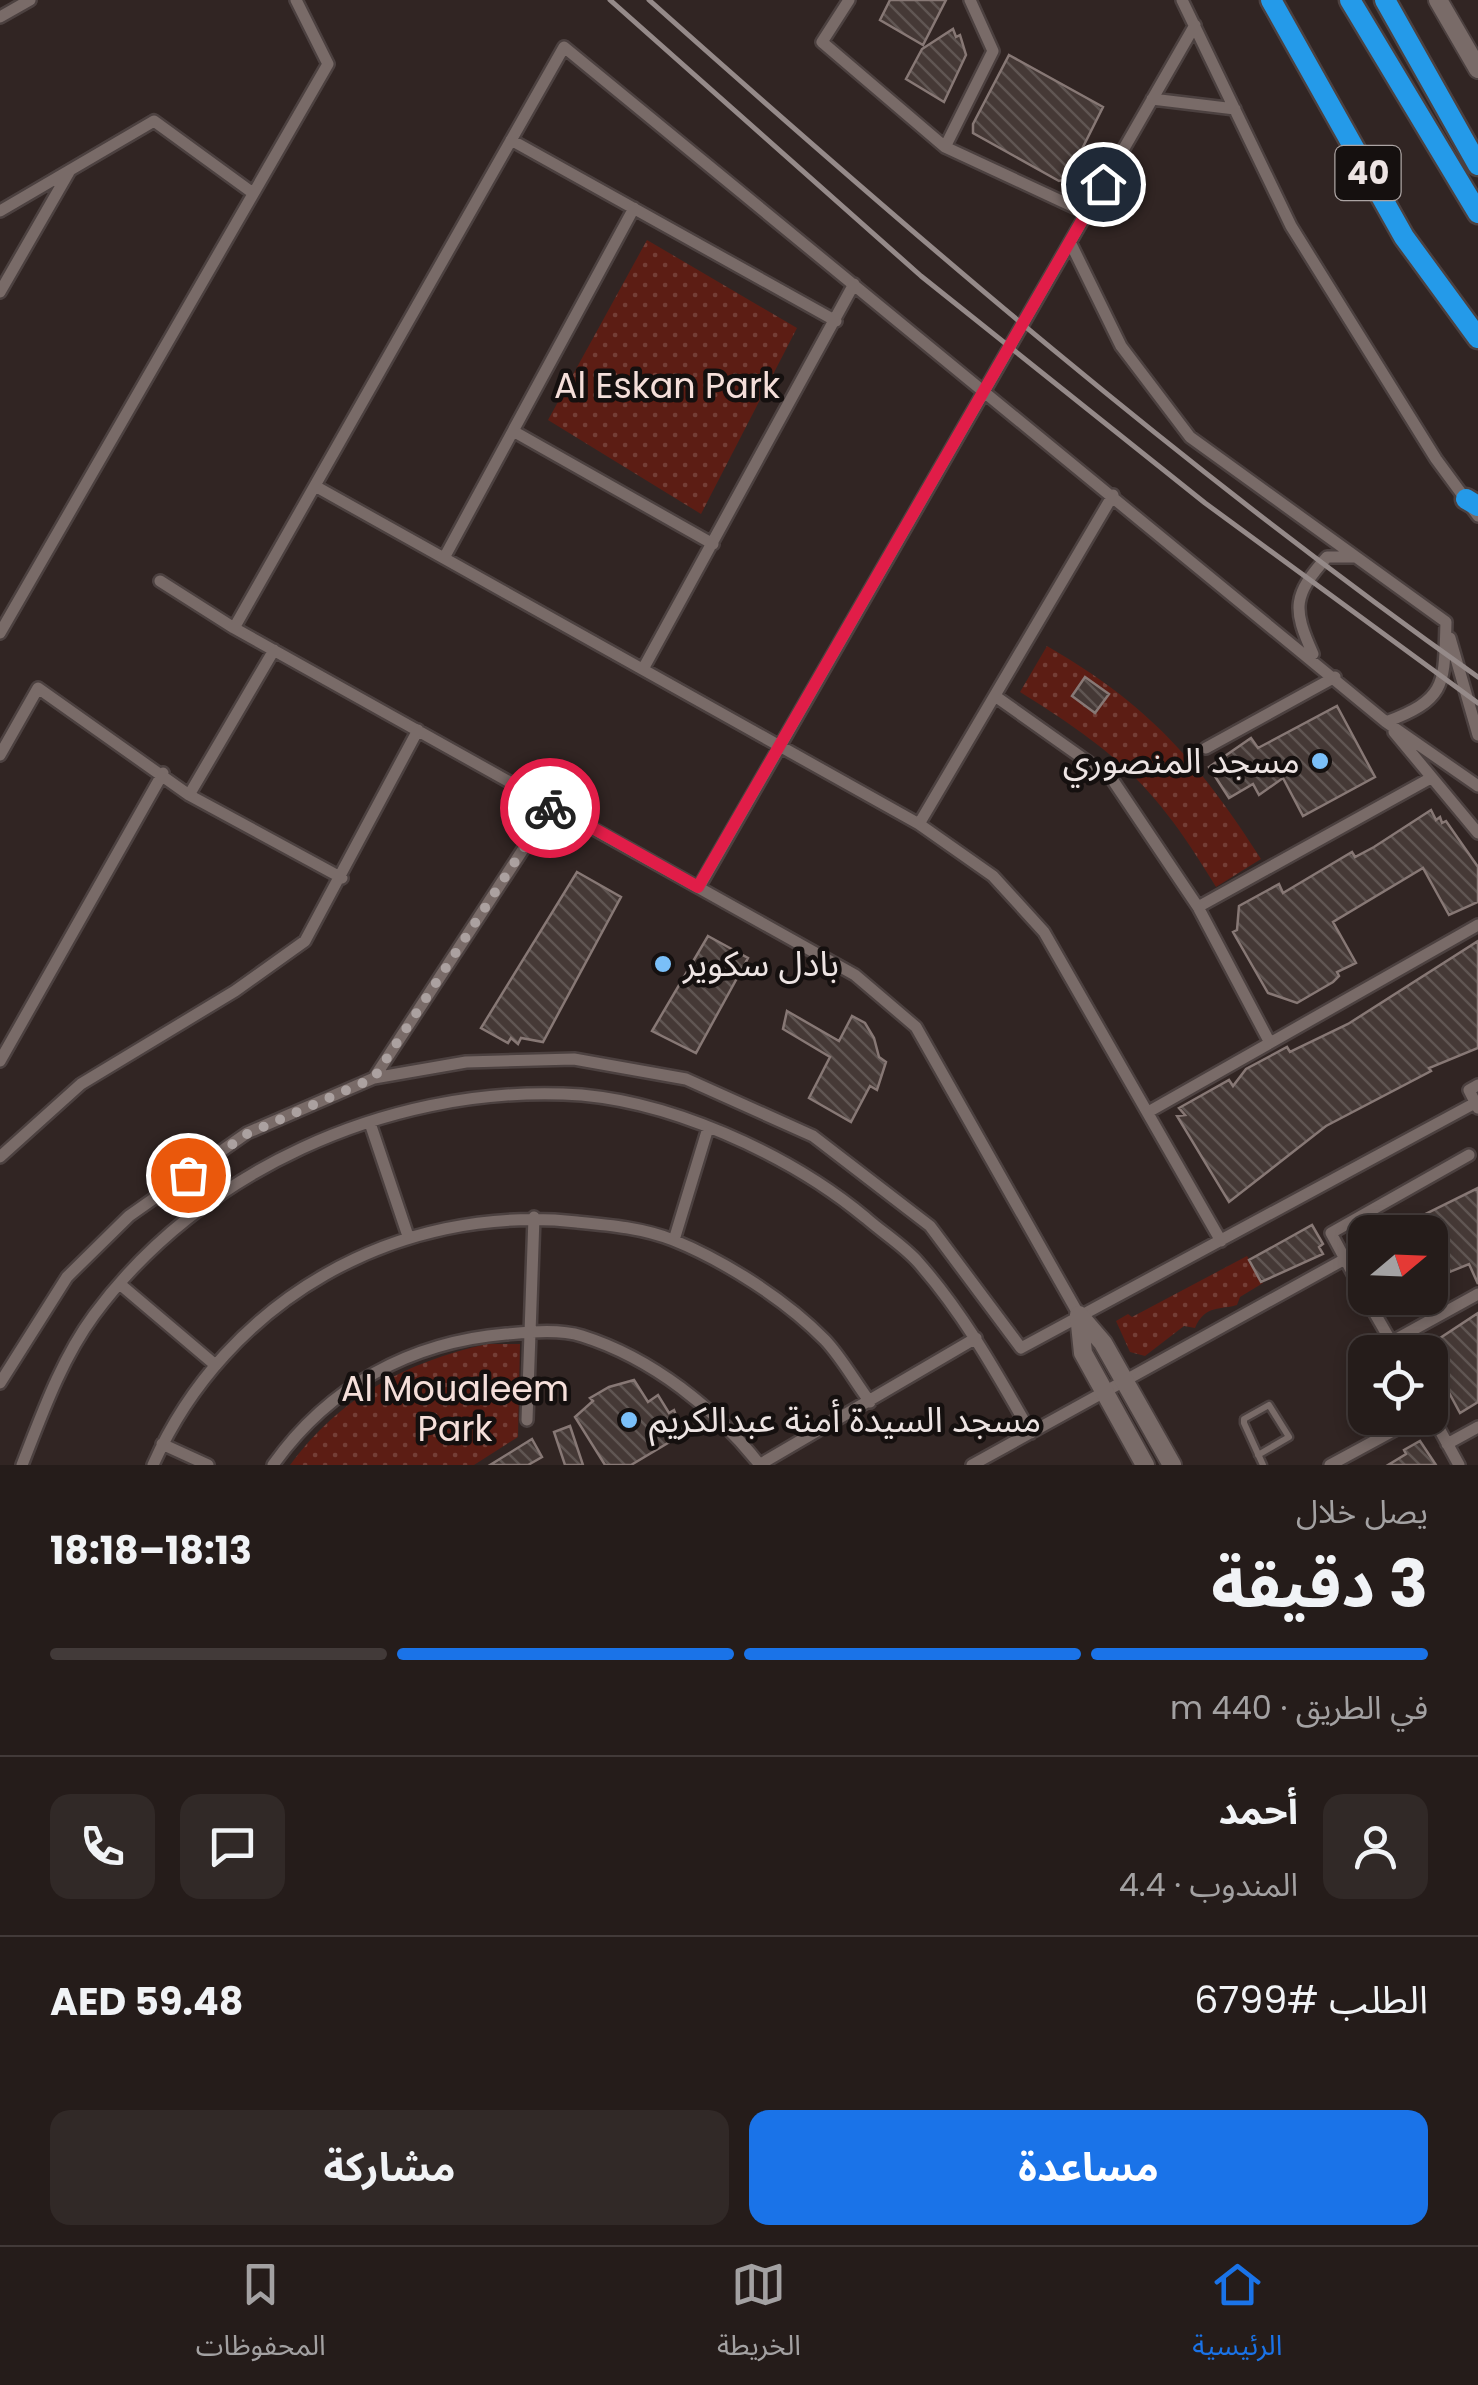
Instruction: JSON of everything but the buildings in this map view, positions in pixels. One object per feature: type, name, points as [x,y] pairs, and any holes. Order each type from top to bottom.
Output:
[{"type":"highway","name":"40","points":[[1271,0],[1404,237],[1478,338]]},
{"type":"highway","name":"40","points":[[1350,0],[1478,213]]},
{"type":"highway","points":[[1385,0],[1478,165]]},
{"type":"street","points":[[0,17],[30,0]]},
{"type":"street","points":[[0,632],[328,64],[296,0]]},
{"type":"street","points":[[849,0],[822,42],[945,147],[1087,213]]},
{"type":"street","points":[[945,147],[993,51],[970,0]]},
{"type":"street","points":[[1182,0],[1291,226],[1474,507]]},
{"type":"street","points":[[1438,0],[1478,69]]},
{"type":"street","points":[[698,887],[1194,26]]},
{"type":"street","points":[[234,628],[564,47],[1386,722],[1478,786]]},
{"type":"street","points":[[1152,99],[1235,110]]},
{"type":"street","points":[[0,211],[154,120],[254,192]]},
{"type":"street","points":[[511,140],[836,321]]},
{"type":"street","points":[[0,292],[71,169]]},
{"type":"street","points":[[444,558],[634,208]]},
{"type":"street","points":[[1070,242],[1121,346],[1190,437],[1446,622],[1478,735]]},
{"type":"street","points":[[643,670],[854,284]]},
{"type":"street","points":[[513,431],[712,544]]},
{"type":"street","points":[[315,486],[920,824],[994,876],[1044,932],[1150,1111],[1221,1241]]},
{"type":"street","points":[[920,824],[1113,495]]},
{"type":"street","points":[[1315,660],[1296,618],[1303,584],[1327,557],[1352,557]]},
{"type":"street","points":[[160,580],[234,628],[856,975],[916,1027],[1079,1314],[1104,1343],[1172,1465]]},
{"type":"street","points":[[1386,722],[1432,700],[1444,680],[1446,622]]},
{"type":"street","points":[[189,795],[274,650]]},
{"type":"street","points":[[1206,748],[1335,677]]},
{"type":"street","points":[[0,755],[38,688],[189,795],[342,878]]},
{"type":"street","points":[[994,696],[1112,779],[1198,908],[1269,1041]]},
{"type":"street","points":[[1386,722],[1429,779],[1478,832]]},
{"type":"street","points":[[0,1156],[81,1084],[236,992],[305,941],[418,730]]},
{"type":"street","points":[[0,1061],[163,773]]},
{"type":"street","points":[[1198,908],[1429,779]]},
{"type":"street","points":[[374,1078],[552,805]]},
{"type":"street","points":[[1150,1111],[1478,925]]},
{"type":"street","points":[[0,1383],[3,1367],[67,1277],[129,1216],[247,1134],[374,1078],[466,1062],[574,1059],[686,1079],[813,1136],[930,1226],[1021,1348],[1477,1106],[1469,1090],[1478,1085]]},
{"type":"street","points":[[22,1465],[56,1381],[94,1316],[152,1250],[219,1195],[270,1162],[370,1123],[418,1109],[497,1096],[566,1094],[672,1114],[763,1149],[828,1186],[917,1260],[976,1338],[1031,1433]]},
{"type":"street","points":[[370,1123],[408,1236]]},
{"type":"street","points":[[674,1240],[708,1128]]},
{"type":"street","points":[[1348,1264],[1331,1233],[1470,1154]]},
{"type":"street","points":[[528,1420],[534,1217]]},
{"type":"street","points":[[153,1465],[162,1444],[214,1364],[284,1300],[332,1268],[408,1236],[478,1220],[534,1217],[631,1228],[674,1240],[763,1290],[825,1340],[870,1402]]},
{"type":"street","points":[[972,1465],[1345,1259]]},
{"type":"street","points":[[121,1285],[214,1364]]},
{"type":"street","points":[[1413,1335],[1478,1294]]},
{"type":"street","points":[[1079,1314],[1083,1353],[1145,1465]]},
{"type":"street","points":[[274,1465],[308,1423],[354,1384],[407,1354],[470,1337],[532,1332],[581,1336],[674,1383],[725,1421],[760,1465],[976,1338]]},
{"type":"street","points":[[1447,1444],[1478,1427]]},
{"type":"street","points":[[1330,1465],[1386,1435]]},
{"type":"street","points":[[1442,1435],[1459,1465]]},
{"type":"street","points":[[162,1444],[208,1465]]},
{"type":"lane","points":[[1258,1456],[1289,1437],[1269,1405],[1244,1419],[1258,1456],[1263,1465]]},
{"type":"green space","name":"Al Eskan Park","points":[[647,240],[797,328],[701,514],[548,420]]},
{"type":"green space","points":[[1047,646],[1115,690],[1169,738],[1215,793],[1261,859],[1216,887],[1174,823],[1132,775],[1084,734],[1020,692]]},
{"type":"green space","points":[[1247,1256],[1263,1283],[1240,1297],[1237,1305],[1209,1311],[1195,1328],[1184,1326],[1145,1356],[1130,1352],[1116,1321],[1128,1314],[1132,1317]]},
{"type":"green space","name":"Al Moualeem Park","points":[[487,1344],[520,1344],[518,1437],[474,1465],[290,1465],[330,1420],[377,1386],[429,1361]]},
{"type":"railway","points":[[610,0],[921,276],[1205,503],[1478,703]]},
{"type":"railway","points":[[649,0],[951,264],[1157,435],[1478,677]]},
{"type":"way so far","points":[[188,1175],[247,1134],[374,1078],[550,808]]},
{"type":"place","name":"مسجد المنصوري","points":[[1320,761]]},
{"type":"place","name":"بادل سكوير","points":[[663,964]]},
{"type":"place","name":"مسجد السيدة أمنة عبدالكريم","points":[[629,1420]]},
{"type":"route","points":[[550,808],[552,805],[698,887],[982,388],[1103,184]]}]
